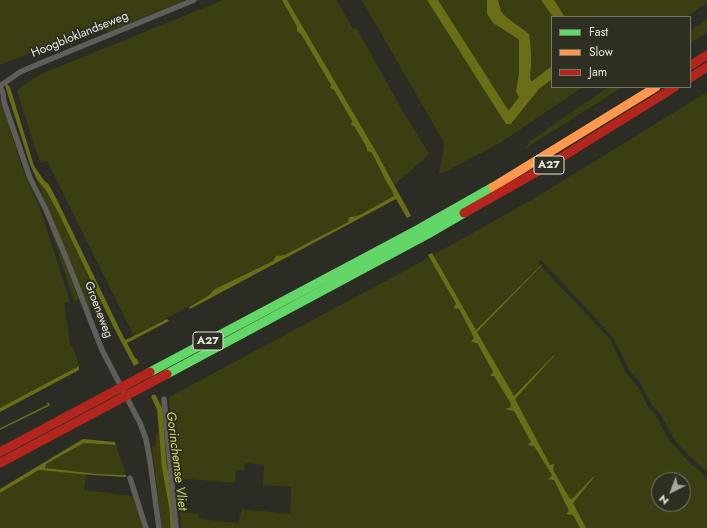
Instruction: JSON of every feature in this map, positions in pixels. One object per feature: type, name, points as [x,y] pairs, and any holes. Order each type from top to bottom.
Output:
[{"type":"highway","points":[[691,65],[707,55]]},
{"type":"highway","points":[[691,77],[707,67]]},
{"type":"highway","name":"A27","points":[[0,452],[423,226],[502,182],[654,88]]},
{"type":"highway","name":"A27","points":[[0,463],[428,234],[549,165],[673,88]]},
{"type":"street","name":"Hoogbloklandseweg","points":[[1,86],[20,72],[41,62],[194,0]]},
{"type":"street","name":"Groeneweg","points":[[1,86],[3,93],[2,100],[30,178],[57,236],[102,350],[146,439],[159,528]]},
{"type":"street","points":[[164,399],[176,528]]},
{"type":"street","points":[[130,478],[146,528]]},
{"type":"green space","points":[[0,0],[185,0],[107,32],[103,24],[0,65]]},
{"type":"green space","points":[[223,0],[282,0],[297,28],[297,31],[301,33],[331,85],[330,88],[334,90],[352,121],[351,125],[354,126],[366,146],[366,149],[373,155],[385,180],[395,196],[358,216],[349,217],[348,222],[285,255],[276,256],[273,261],[215,289],[208,296],[134,336],[47,161],[40,163],[17,90],[37,76]]},
{"type":"green space","points":[[287,0],[336,0],[353,29],[356,27],[401,108],[429,154],[395,185],[378,155]]},
{"type":"green space","points":[[362,0],[427,0],[506,124],[512,124],[539,89],[551,80],[551,88],[582,88],[500,143],[439,174],[444,146],[443,141]]},
{"type":"green space","points":[[438,0],[487,0],[487,14],[498,27],[518,39],[519,73],[517,93],[519,97],[509,110],[506,108]]},
{"type":"green space","points":[[498,0],[541,0],[552,16],[551,16],[551,67],[532,81],[530,80],[531,53],[524,30],[510,20],[501,11]]},
{"type":"green space","points":[[554,0],[707,0],[707,3],[688,16],[564,16]]},
{"type":"green space","points":[[707,19],[707,33],[691,42],[691,30]]},
{"type":"green space","points":[[607,88],[620,88],[525,149],[530,141]]},
{"type":"green space","points":[[707,92],[707,472],[692,459],[673,437],[659,412],[652,405],[639,381],[630,371],[613,337],[541,260],[538,262],[540,265],[476,330],[433,255],[533,199]]},
{"type":"green space","points":[[0,100],[23,170],[40,208],[70,302],[64,303],[70,344],[74,349],[79,366],[0,408]]},
{"type":"green space","points":[[34,174],[47,192],[59,214],[103,304],[88,310]]},
{"type":"green space","points":[[48,218],[79,300],[74,301]]},
{"type":"green space","points":[[430,257],[493,373],[490,376],[494,376],[511,404],[511,407],[508,408],[516,409],[512,402],[554,355],[514,397],[477,332],[541,266],[610,339],[626,373],[639,388],[648,407],[655,414],[669,440],[689,462],[707,478],[707,528],[181,528],[180,512],[199,514],[199,519],[238,523],[242,509],[290,514],[291,487],[263,485],[264,465],[245,463],[244,470],[236,470],[235,483],[176,478],[169,399],[171,396]]},
{"type":"green space","points":[[162,401],[175,528],[162,528],[152,447],[156,447],[155,435],[159,432],[155,405]]},
{"type":"green space","points":[[84,443],[116,445],[126,475],[98,474],[45,468],[46,464]]},
{"type":"green space","points":[[39,470],[86,474],[84,490],[133,496],[143,528],[0,528],[0,493]]},
{"type":"shaded area","points":[[282,0],[287,0],[378,155],[411,216],[407,218],[396,199],[190,309],[189,307],[208,296],[215,289],[273,261],[276,256],[285,255],[348,222],[349,217],[358,216],[394,196],[373,155],[371,152],[367,151],[366,146],[354,126],[351,125],[352,121],[334,90],[330,88],[331,85],[301,34],[297,31],[297,27]]},
{"type":"shaded area","points":[[427,0],[438,0],[508,110],[519,97],[516,91],[519,73],[519,41],[493,23],[487,14],[487,0],[498,0],[501,11],[504,15],[529,34],[531,81],[551,67],[551,80],[539,89],[511,124],[506,124]]},
{"type":"shaded area","points":[[541,0],[554,0],[564,16],[552,16]]},
{"type":"shaded area","points":[[5,84],[10,87],[34,166],[49,185],[57,200],[125,340],[167,319],[169,321],[127,343],[139,363],[134,366],[59,214],[31,167]]},
{"type":"shaded area","points":[[432,253],[476,330],[542,265],[477,332],[514,396],[555,355],[515,399],[550,465],[554,464],[553,470],[570,499],[573,498],[595,476],[573,503],[586,528],[580,528],[573,515],[566,514],[569,511],[554,480],[547,479],[552,475],[534,446],[527,445],[531,442],[514,411],[505,409],[511,407],[511,404],[494,376],[490,376],[493,372],[477,343],[471,342],[474,338],[459,309],[453,308],[456,304],[428,255]]},
{"type":"shaded area","points":[[79,366],[79,370],[0,412],[0,408]]},
{"type":"shaded area","points":[[83,439],[115,442],[116,445],[84,443],[46,464],[45,468],[98,474],[126,475],[126,477],[39,470],[0,493],[0,489]]},
{"type":"waterway","name":"Gorinchemse Vliet","points":[[154,397],[160,410],[164,464],[172,509],[173,528]]},
{"type":"waterway","points":[[0,429],[49,405],[48,403]]},
{"type":"traffic: fast","points":[[150,372],[417,230],[493,187]]},
{"type":"traffic: fast","points":[[167,374],[428,234],[464,213]]},
{"type":"traffic: slow","points":[[493,187],[654,88]]},
{"type":"traffic: jam","points":[[691,65],[707,55]]},
{"type":"traffic: jam","points":[[691,77],[707,67]]},
{"type":"traffic: jam","points":[[464,213],[549,165],[673,88]]},
{"type":"traffic: jam","points":[[0,452],[150,372]]},
{"type":"traffic: jam","points":[[0,463],[167,374]]}]
